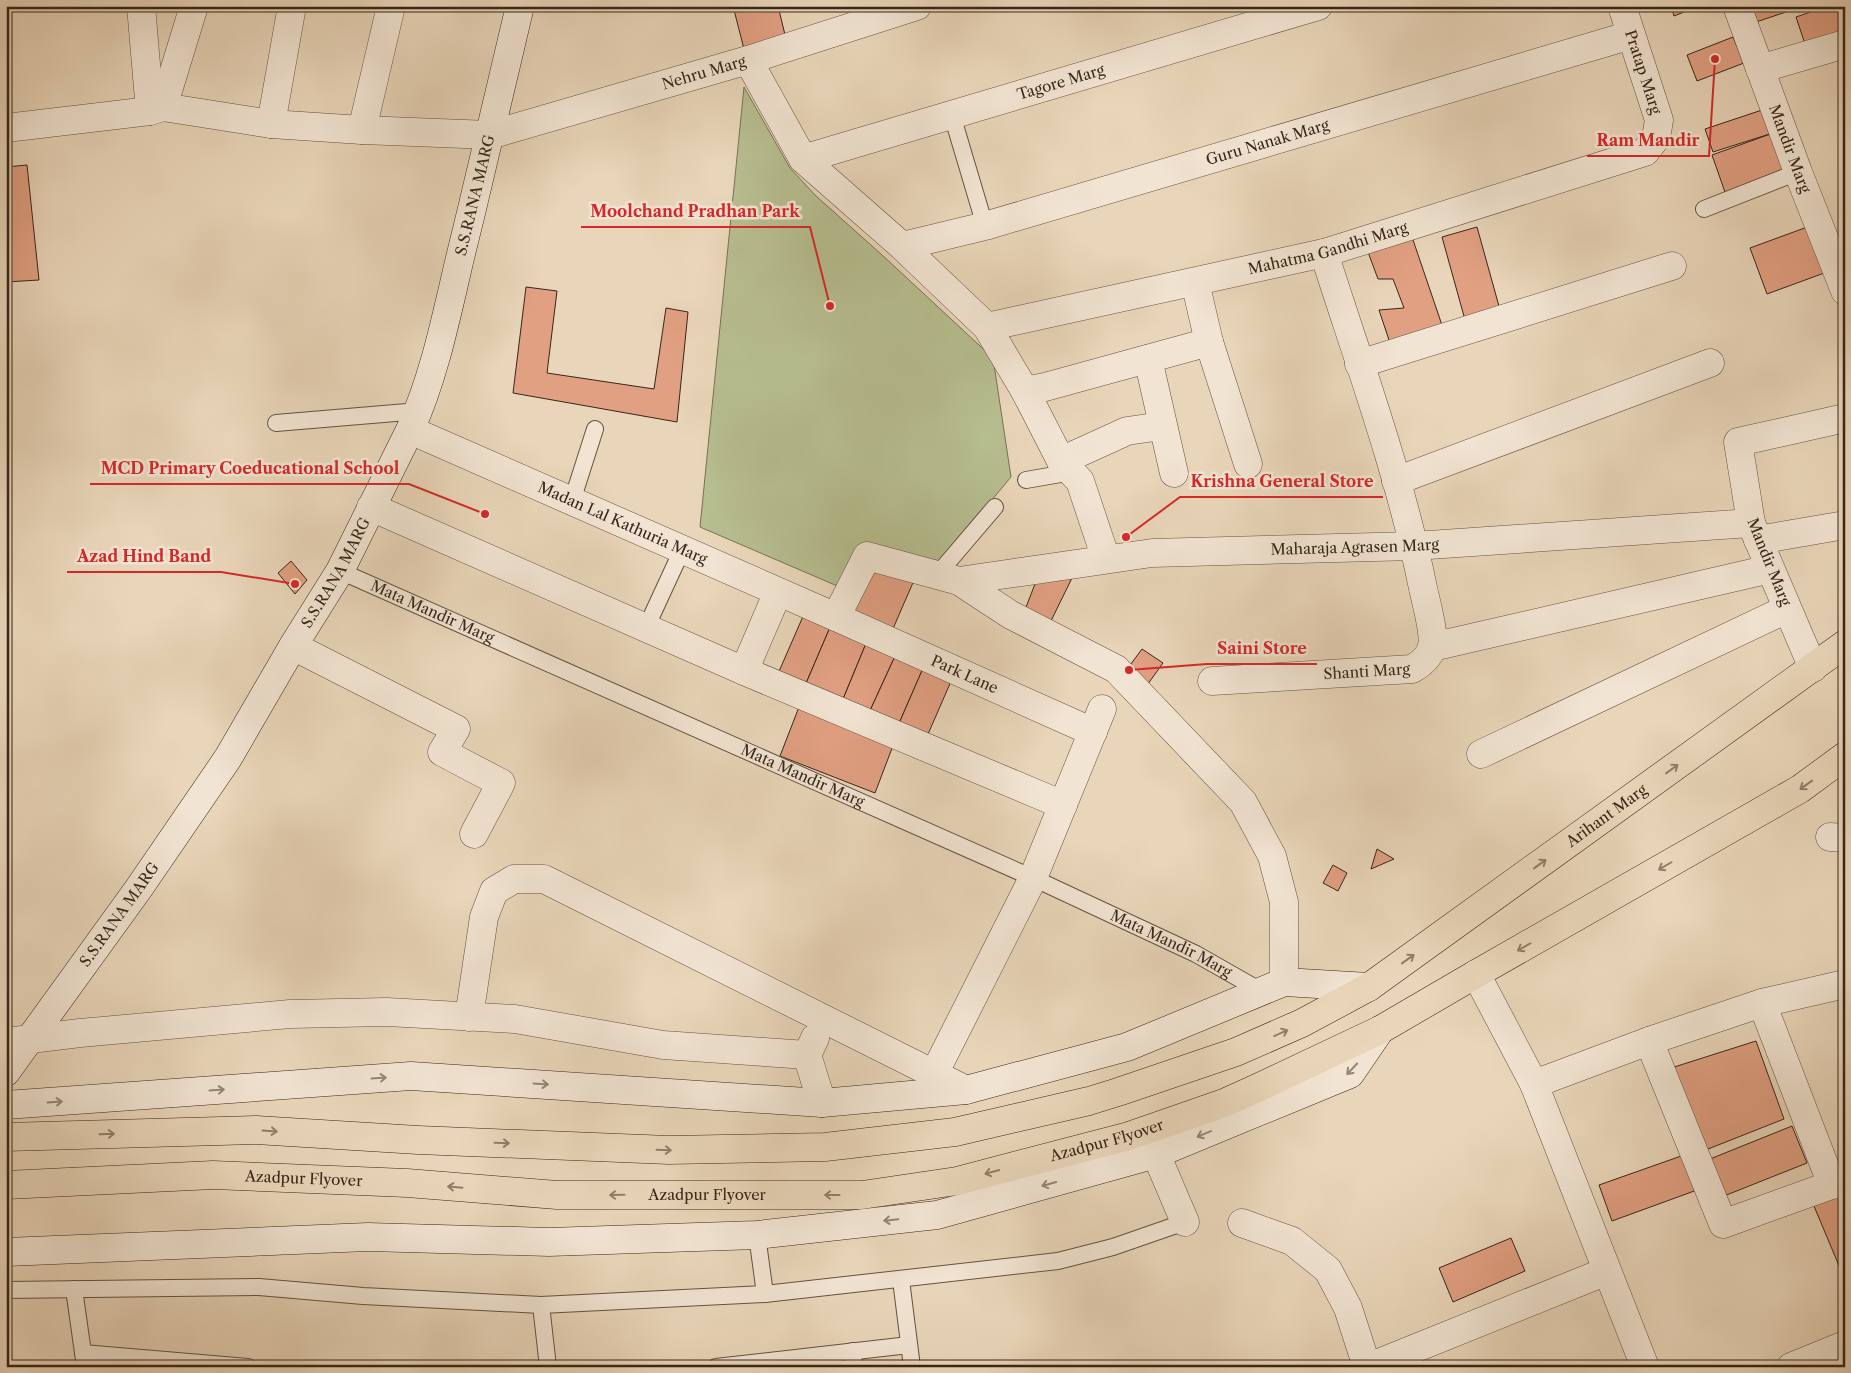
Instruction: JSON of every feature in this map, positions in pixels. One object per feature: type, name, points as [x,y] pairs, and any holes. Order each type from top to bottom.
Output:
[{"type":"main road","name":"Arihant Marg","points":[[1369,987],[1845,644]]},
{"type":"main road","points":[[1380,1030],[1800,789],[1845,756]]},
{"type":"main road","points":[[6,1137],[256,1130],[418,1140],[669,1150],[825,1147],[955,1132],[1118,1092],[1236,1052],[1302,1023],[1369,987]]},
{"type":"main road","name":"Azadpur Flyover","points":[[6,1186],[213,1175],[407,1183],[557,1196],[862,1195],[957,1181],[1130,1136],[1224,1103],[1380,1030]]},
{"type":"street","points":[[141,6],[156,109]]},
{"type":"street","points":[[156,109],[194,6]]},
{"type":"street","points":[[271,124],[292,6]]},
{"type":"street","points":[[362,130],[391,6]]},
{"type":"street","name":"S.S.RANA MARG","points":[[6,1072],[18,1041],[139,888],[228,758],[293,646],[340,571],[414,421],[440,343],[520,6]]},
{"type":"street","name":"Nehru Marg","points":[[6,128],[156,109],[271,124],[490,136],[748,60],[917,6]]},
{"type":"street","name":"Tagore Marg","points":[[803,159],[1318,6]]},
{"type":"street","name":"Pratap Marg","points":[[1622,6],[1659,120],[1656,138]]},
{"type":"street","name":"Mandir Marg","points":[[1737,6],[1798,172],[1845,291]]},
{"type":"street","name":"Guru Nanak Marg","points":[[902,246],[984,226],[1631,35]]},
{"type":"street","points":[[1760,69],[1845,44]]},
{"type":"street","points":[[748,60],[803,159],[902,246],[988,327],[1067,466],[1080,481],[1106,559]]},
{"type":"street","name":"Mahatma Gandhi Marg","points":[[988,327],[1324,253],[1646,152],[1656,138]]},
{"type":"street","points":[[1324,253],[1396,481],[1414,546],[1431,629],[1432,647],[1770,569]]},
{"type":"street","points":[[1359,364],[1672,266]]},
{"type":"street","points":[[1195,282],[1209,342],[1248,464]]},
{"type":"street","points":[[1025,391],[1209,342]]},
{"type":"street","points":[[1148,359],[1174,473]]},
{"type":"street","points":[[1396,481],[1710,363]]},
{"type":"street","name":"Mandir Marg","points":[[1813,668],[1754,531],[1738,442],[1845,418]]},
{"type":"street","name":"Madan Lal Kathuria Marg","points":[[414,421],[572,501],[836,617]]},
{"type":"street","points":[[1067,466],[1127,430],[1162,426]]},
{"type":"street","points":[[371,507],[744,671],[1063,805],[1034,878],[934,1074]]},
{"type":"street","name":"Maharaja Agrasen Marg","points":[[948,578],[1152,553],[1414,546],[1754,531],[1845,525]]},
{"type":"street","points":[[836,617],[867,556],[948,578],[1011,615],[1116,669],[1243,802],[1272,856],[1284,902],[1273,986]]},
{"type":"street","points":[[744,671],[778,592]]},
{"type":"street","points":[[1481,754],[1787,609]]},
{"type":"street","name":"Park Lane","points":[[836,617],[1098,721],[1063,805]]},
{"type":"street","points":[[293,646],[456,729],[442,752],[501,783],[474,834]]},
{"type":"street","name":"Shanti Marg","points":[[1212,681],[1412,669],[1424,662],[1432,647]]},
{"type":"street","points":[[469,1017],[484,917],[494,891],[514,879],[544,879],[966,1090]]},
{"type":"street","points":[[1476,974],[1534,1084],[1645,1367]]},
{"type":"street","points":[[1534,1084],[1649,1041],[1762,1003],[1845,984]]},
{"type":"street","points":[[6,1105],[411,1076],[822,1103],[966,1090],[1127,1047],[1273,986],[1369,987]]},
{"type":"street","points":[[1649,1041],[1723,1224],[1838,1182],[1762,1003]]},
{"type":"street","points":[[18,1041],[80,1033],[290,1014],[387,1012],[515,1019],[663,1045],[807,1055]]},
{"type":"street","points":[[822,1103],[807,1055],[823,1020]]},
{"type":"street","points":[[6,1252],[368,1237],[549,1242],[757,1236],[937,1215],[1156,1154],[1350,1074],[1380,1030]]},
{"type":"street","points":[[1156,1154],[1185,1222]]},
{"type":"street","points":[[1242,1223],[1292,1241],[1328,1270],[1348,1308],[1368,1367],[1607,1270]]},
{"type":"street","points":[[1791,1367],[1845,1345]]},
{"type":"lane","points":[[952,115],[984,226]]},
{"type":"lane","points":[[1704,209],[1798,172]]},
{"type":"lane","points":[[276,423],[414,421]]},
{"type":"lane","points":[[572,501],[595,429]]},
{"type":"lane","points":[[1026,480],[1067,466]]},
{"type":"lane","points":[[948,578],[995,507]]},
{"type":"lane","points":[[646,628],[682,550]]},
{"type":"lane","name":"Mata Mandir Marg","points":[[340,571],[1034,878],[1196,954],[1273,986]]},
{"type":"lane","points":[[6,1290],[260,1286],[382,1297],[541,1305],[764,1294],[1058,1261],[1113,1247],[1185,1222]]},
{"type":"lane","points":[[757,1236],[764,1294]]},
{"type":"lane","points":[[901,1280],[912,1367]]},
{"type":"lane","points":[[74,1289],[84,1360],[248,1367]]},
{"type":"lane","points":[[541,1305],[548,1367]]},
{"type":"lane","points":[[716,1367],[854,1359],[909,1345]]},
{"type":"green space","points":[[744,87],[790,168],[816,196],[993,358],[1011,477],[941,561],[863,550],[842,588],[700,527]]},
{"type":"building","points":[[733,6],[778,6],[787,43],[745,53]]},
{"type":"building","points":[[1671,6],[1699,6],[1674,16]]},
{"type":"building","points":[[1740,6],[1787,6],[1789,11],[1747,25]]},
{"type":"building","points":[[1815,6],[1828,6],[1816,10]]},
{"type":"building","points":[[1828,6],[1841,6],[1845,16],[1845,40],[1808,53],[1796,17]]},
{"type":"building","points":[[1733,37],[1744,63],[1697,81],[1687,55]]},
{"type":"building","points":[[1768,108],[1776,132],[1713,152],[1705,129]]},
{"type":"building","points":[[1776,132],[1791,172],[1726,195],[1712,155]]},
{"type":"building","points":[[27,165],[39,280],[6,282],[6,167]]},
{"type":"building","points":[[1810,226],[1827,272],[1767,294],[1750,248]]},
{"type":"building","points":[[1477,227],[1502,317],[1467,327],[1442,237]]},
{"type":"building","points":[[1412,237],[1444,331],[1392,349],[1379,310],[1404,308],[1393,279],[1378,279],[1368,252]]},
{"type":"building","points":[[526,287],[557,291],[547,373],[654,389],[666,308],[688,312],[677,422],[513,393]]},
{"type":"building","points":[[1845,431],[1845,459],[1839,432]]},
{"type":"building","points":[[870,559],[915,578],[892,631],[847,612]]},
{"type":"building","points":[[291,561],[307,580],[295,594],[278,573]]},
{"type":"building","points":[[1038,576],[1072,578],[1048,627],[1023,615]]},
{"type":"building","points":[[804,614],[831,625],[804,688],[777,676]]},
{"type":"building","points":[[831,625],[867,641],[841,704],[804,688]]},
{"type":"building","points":[[867,641],[896,654],[868,715],[841,704]]},
{"type":"building","points":[[1142,649],[1163,663],[1145,688],[1125,672]]},
{"type":"building","points":[[896,654],[924,666],[897,728],[868,715]]},
{"type":"building","points":[[924,666],[952,679],[925,741],[897,728]]},
{"type":"building","points":[[799,707],[894,743],[875,793],[780,756]]},
{"type":"building","points":[[1377,849],[1394,859],[1371,869]]},
{"type":"building","points":[[1333,865],[1347,873],[1338,891],[1323,883]]},
{"type":"building","points":[[1756,1041],[1784,1119],[1703,1151],[1671,1068]]},
{"type":"building","points":[[1792,1126],[1807,1163],[1724,1196],[1710,1159]]},
{"type":"building","points":[[1684,1155],[1697,1190],[1612,1221],[1599,1185]]},
{"type":"building","points":[[1845,1188],[1845,1280],[1811,1199]]},
{"type":"building","points":[[1511,1238],[1525,1271],[1453,1302],[1439,1268]]},
{"type":"place","name":"Ram Mandir","points":[[1715,59]]},
{"type":"place","name":"Moolchand Pradhan Park","points":[[830,306]]},
{"type":"place","name":"MCD Primary Coeducational School","points":[[485,514]]},
{"type":"place","name":"Krishna General Store","points":[[1126,537]]},
{"type":"place","name":"Azad Hind Band","points":[[295,584]]},
{"type":"place","name":"Saini Store","points":[[1129,670]]}]
